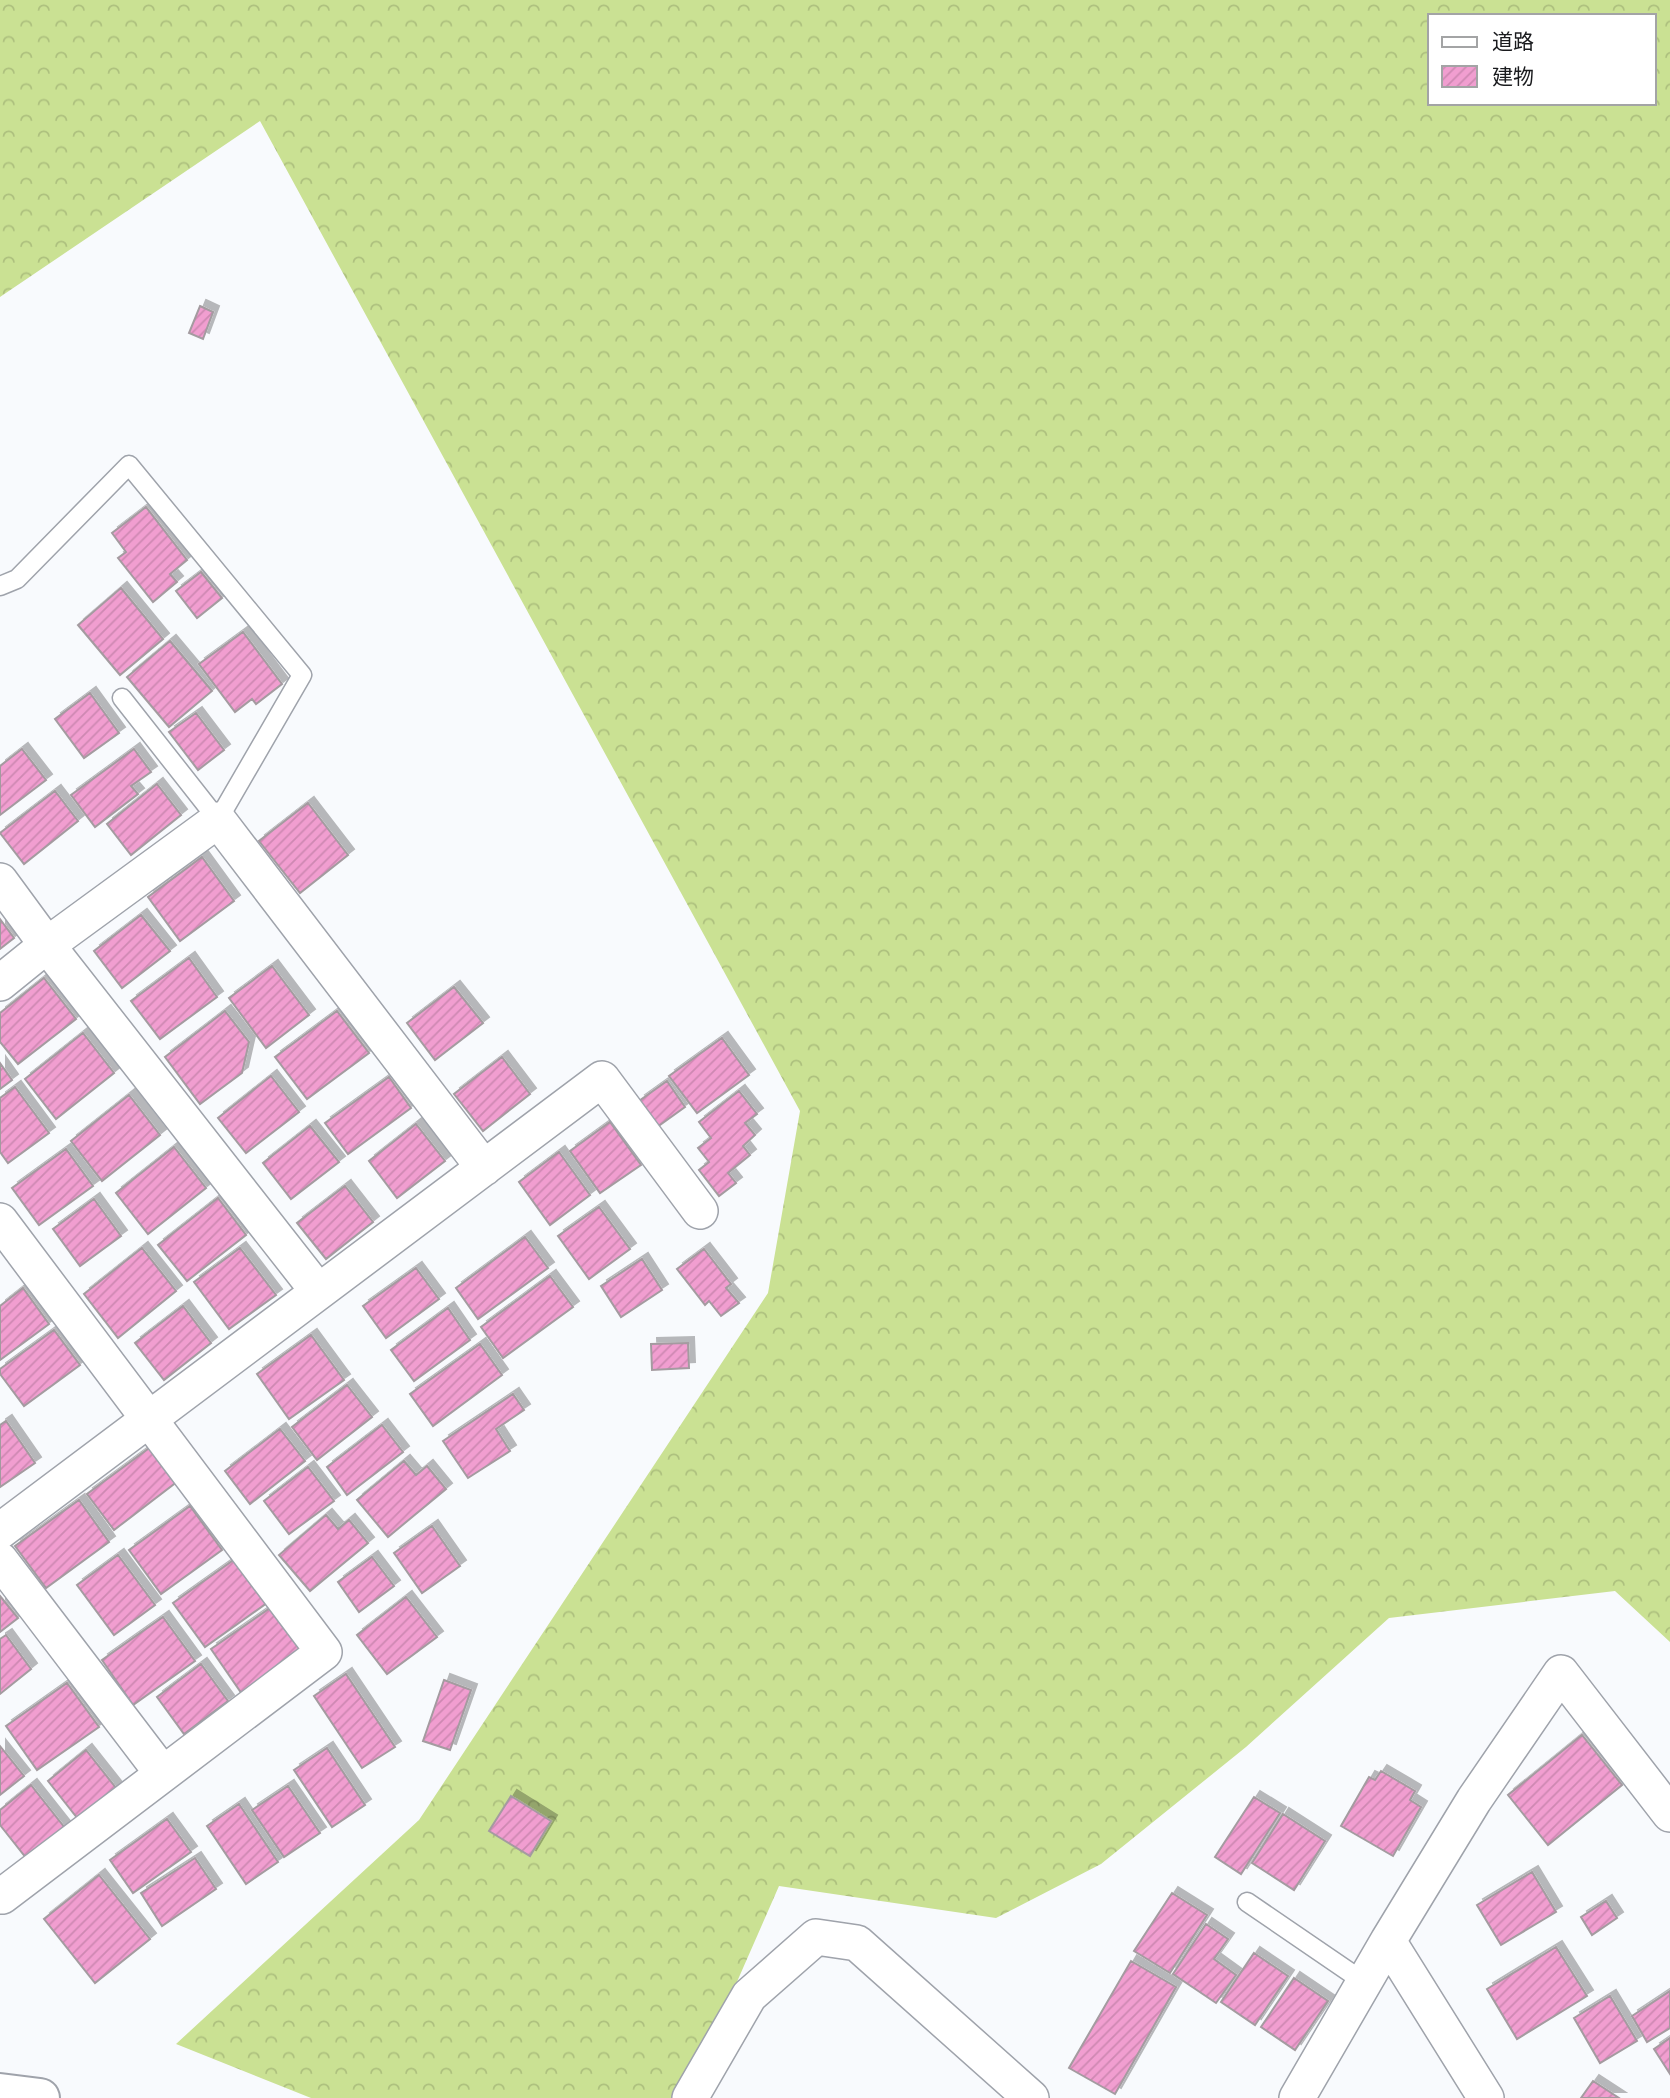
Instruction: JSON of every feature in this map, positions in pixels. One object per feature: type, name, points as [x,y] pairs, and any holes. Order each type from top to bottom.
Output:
[{"type":"street","points":[[0,983],[47,945],[218,820],[484,1168]]},
{"type":"street","points":[[0,881],[318,1291]]},
{"type":"street","points":[[0,1531],[602,1079],[700,1211]]},
{"type":"street","points":[[0,1221],[324,1652],[2,1896],[0,1893]]},
{"type":"street","points":[[0,1560],[163,1774]]},
{"type":"street","points":[[1297,2098],[1474,1800],[1561,1673],[1670,1814]]},
{"type":"street","points":[[690,2098],[749,1996],[816,1937],[857,1943],[1031,2098]]},
{"type":"street","points":[[1388,1941],[1486,2098]]},
{"type":"street","points":[[0,2093],[40,2098]]},
{"type":"lane","points":[[0,586],[17,579],[129,465],[302,675],[218,820],[122,698]]},
{"type":"lane","points":[[1247,1902],[1364,1982]]},
{"type":"green space","points":[[0,0],[1670,0],[1670,1642],[1615,1591],[1389,1618],[1246,1747],[1101,1864],[996,1918],[779,1886],[686,2098],[311,2098],[176,2044],[419,1820],[768,1293],[800,1111],[260,121],[0,297]]},
{"type":"building","points":[[200,306],[213,312],[203,339],[189,333]]},
{"type":"building","points":[[146,507],[187,560],[170,574],[177,582],[153,602],[118,558],[126,552],[112,533]]},
{"type":"building","points":[[201,572],[222,598],[197,618],[176,591]]},
{"type":"building","points":[[121,588],[163,639],[120,675],[78,625]]},
{"type":"building","points":[[243,632],[282,684],[256,704],[252,699],[235,712],[199,664]]},
{"type":"building","points":[[170,641],[212,691],[169,727],[127,677]]},
{"type":"building","points":[[90,693],[119,733],[84,758],[55,719]]},
{"type":"building","points":[[196,713],[224,750],[198,770],[169,732]]},
{"type":"building","points":[[22,749],[46,780],[0,815],[0,766]]},
{"type":"building","points":[[134,749],[151,772],[131,786],[138,794],[95,827],[71,795]]},
{"type":"building","points":[[157,784],[181,815],[131,855],[107,824]]},
{"type":"building","points":[[55,791],[78,821],[24,864],[0,833]]},
{"type":"building","points":[[308,803],[348,855],[300,893],[259,841]]},
{"type":"building","points":[[202,857],[234,901],[180,941],[148,897]]},
{"type":"building","points":[[141,915],[170,951],[122,988],[94,951]]},
{"type":"building","points":[[0,919],[14,938],[0,949]]},
{"type":"building","points":[[189,958],[217,997],[160,1039],[131,1001]]},
{"type":"building","points":[[272,966],[309,1015],[266,1048],[229,998]]},
{"type":"building","points":[[44,978],[76,1019],[18,1064],[0,1042],[0,1013]]},
{"type":"building","points":[[454,987],[483,1023],[435,1060],[407,1023]]},
{"type":"building","points":[[225,1011],[249,1042],[242,1073],[200,1104],[165,1057]]},
{"type":"building","points":[[337,1011],[369,1053],[307,1099],[275,1057]]},
{"type":"building","points":[[83,1033],[114,1073],[56,1119],[25,1079]]},
{"type":"building","points":[[722,1038],[749,1075],[697,1113],[669,1076]]},
{"type":"building","points":[[502,1057],[530,1094],[483,1131],[454,1094]]},
{"type":"building","points":[[0,1063],[12,1080],[0,1089]]},
{"type":"building","points":[[271,1076],[299,1112],[246,1153],[218,1118]]},
{"type":"building","points":[[389,1077],[411,1108],[348,1154],[325,1123]]},
{"type":"building","points":[[667,1081],[685,1107],[657,1127],[639,1101]]},
{"type":"building","points":[[15,1087],[49,1133],[8,1163],[0,1152],[0,1098]]},
{"type":"building","points":[[739,1091],[757,1114],[745,1123],[755,1135],[743,1146],[750,1155],[728,1173],[736,1183],[719,1196],[699,1170],[709,1162],[698,1148],[711,1138],[699,1122]]},
{"type":"building","points":[[129,1095],[160,1135],[102,1181],[71,1141]]},
{"type":"building","points":[[610,1122],[641,1165],[600,1193],[570,1151]]},
{"type":"building","points":[[416,1124],[445,1161],[397,1198],[369,1161]]},
{"type":"building","points":[[310,1126],[339,1162],[291,1199],[263,1163]]},
{"type":"building","points":[[174,1147],[206,1188],[148,1234],[116,1193]]},
{"type":"building","points":[[66,1149],[93,1186],[39,1225],[12,1188]]},
{"type":"building","points":[[559,1152],[590,1195],[550,1225],[519,1182]]},
{"type":"building","points":[[345,1186],[373,1222],[326,1259],[297,1223]]},
{"type":"building","points":[[218,1198],[246,1235],[187,1281],[158,1245]]},
{"type":"building","points":[[94,1199],[121,1236],[80,1266],[53,1229]]},
{"type":"building","points":[[599,1207],[630,1249],[589,1279],[558,1236]]},
{"type":"building","points":[[525,1237],[548,1268],[478,1319],[456,1288]]},
{"type":"building","points":[[142,1248],[176,1291],[118,1338],[84,1294]]},
{"type":"building","points":[[240,1248],[276,1295],[229,1329],[194,1282]]},
{"type":"building","points":[[704,1249],[731,1284],[726,1288],[739,1303],[721,1316],[709,1301],[705,1305],[677,1269]]},
{"type":"building","points":[[642,1259],[662,1290],[621,1317],[601,1286]]},
{"type":"building","points":[[416,1268],[439,1299],[386,1338],[363,1306]]},
{"type":"building","points":[[550,1276],[573,1307],[503,1358],[481,1327]]},
{"type":"building","points":[[23,1288],[49,1324],[0,1360],[0,1306]]},
{"type":"building","points":[[183,1306],[211,1343],[164,1380],[135,1343]]},
{"type":"building","points":[[448,1308],[470,1340],[414,1381],[391,1350]]},
{"type":"building","points":[[54,1330],[80,1365],[24,1406],[0,1374],[0,1369]]},
{"type":"building","points":[[311,1335],[344,1380],[289,1419],[257,1374]]},
{"type":"building","points":[[688,1343],[689,1368],[652,1370],[651,1344]]},
{"type":"building","points":[[480,1344],[502,1375],[433,1426],[410,1394]]},
{"type":"building","points":[[347,1385],[372,1417],[317,1460],[292,1427]]},
{"type":"building","points":[[513,1394],[524,1410],[496,1429],[510,1451],[468,1478],[443,1441]]},
{"type":"building","points":[[6,1421],[35,1463],[0,1487],[0,1425]]},
{"type":"building","points":[[382,1425],[403,1452],[347,1495],[327,1467]]},
{"type":"building","points":[[280,1429],[305,1461],[250,1504],[225,1471]]},
{"type":"building","points":[[152,1446],[178,1481],[114,1530],[87,1494]]},
{"type":"building","points":[[404,1461],[416,1475],[427,1466],[446,1489],[388,1537],[357,1500]]},
{"type":"building","points":[[308,1467],[334,1501],[289,1534],[264,1501]]},
{"type":"building","points":[[79,1500],[109,1542],[46,1588],[15,1546]]},
{"type":"building","points":[[190,1506],[222,1550],[161,1594],[129,1550]]},
{"type":"building","points":[[326,1515],[338,1529],[349,1520],[368,1543],[310,1591],[279,1555]]},
{"type":"building","points":[[432,1526],[460,1566],[422,1593],[394,1553]]},
{"type":"building","points":[[118,1555],[155,1605],[114,1635],[77,1585]]},
{"type":"building","points":[[372,1557],[394,1586],[359,1612],[338,1582]]},
{"type":"building","points":[[235,1559],[267,1603],[205,1647],[173,1603]]},
{"type":"building","points":[[0,1596],[18,1618],[0,1632]]},
{"type":"building","points":[[406,1597],[437,1637],[387,1674],[357,1635]]},
{"type":"building","points":[[273,1606],[304,1650],[242,1694],[211,1649]]},
{"type":"building","points":[[163,1617],[195,1661],[133,1705],[102,1660]]},
{"type":"building","points":[[6,1635],[31,1669],[0,1694],[0,1639]]},
{"type":"building","points":[[201,1664],[228,1701],[184,1734],[157,1697]]},
{"type":"building","points":[[346,1674],[395,1747],[362,1768],[314,1696]]},
{"type":"building","points":[[444,1680],[471,1690],[450,1750],[423,1741]]},
{"type":"building","points":[[67,1683],[99,1727],[37,1770],[6,1726]]},
{"type":"building","points":[[1582,1735],[1622,1785],[1548,1845],[1508,1795]]},
{"type":"building","points":[[0,1746],[24,1776],[0,1795]]},
{"type":"building","points":[[327,1748],[365,1805],[332,1827],[294,1770]]},
{"type":"building","points":[[86,1750],[120,1793],[82,1824],[48,1781]]},
{"type":"building","points":[[1381,1771],[1415,1791],[1410,1800],[1421,1807],[1393,1856],[1341,1826],[1369,1777],[1375,1780]]},
{"type":"building","points":[[31,1785],[65,1828],[27,1859],[0,1825],[0,1810]]},
{"type":"building","points":[[288,1786],[320,1833],[284,1857],[252,1810]]},
{"type":"building","points":[[511,1796],[551,1821],[530,1856],[489,1831]]},
{"type":"building","points":[[1254,1797],[1280,1813],[1241,1874],[1215,1857]]},
{"type":"building","points":[[239,1804],[278,1862],[246,1884],[207,1826]]},
{"type":"building","points":[[1283,1814],[1325,1841],[1294,1890],[1252,1863]]},
{"type":"building","points":[[167,1819],[191,1852],[133,1893],[110,1860]]},
{"type":"building","points":[[195,1858],[216,1889],[162,1926],[141,1893]]},
{"type":"building","points":[[1532,1872],[1556,1912],[1501,1945],[1477,1905]]},
{"type":"building","points":[[99,1875],[150,1939],[95,1983],[44,1919]]},
{"type":"building","points":[[1172,1893],[1207,1915],[1170,1973],[1134,1951]]},
{"type":"building","points":[[1606,1901],[1617,1918],[1592,1935],[1581,1917]]},
{"type":"building","points":[[1206,1924],[1228,1939],[1214,1959],[1236,1975],[1216,2003],[1173,1974]]},
{"type":"building","points":[[1556,1947],[1587,1996],[1517,2039],[1487,1989]]},
{"type":"building","points":[[1254,1953],[1288,1976],[1255,2025],[1221,2002]]},
{"type":"building","points":[[1131,1961],[1176,1987],[1115,2094],[1069,2068]]},
{"type":"building","points":[[1294,1978],[1328,2001],[1295,2050],[1261,2027]]},
{"type":"building","points":[[1670,1991],[1670,2028],[1647,2042],[1632,2016]]},
{"type":"building","points":[[1610,1996],[1637,2041],[1600,2063],[1574,2018]]},
{"type":"building","points":[[1670,2038],[1670,2074],[1654,2049]]},
{"type":"building","points":[[1593,2081],[1619,2098],[1581,2098]]}]
